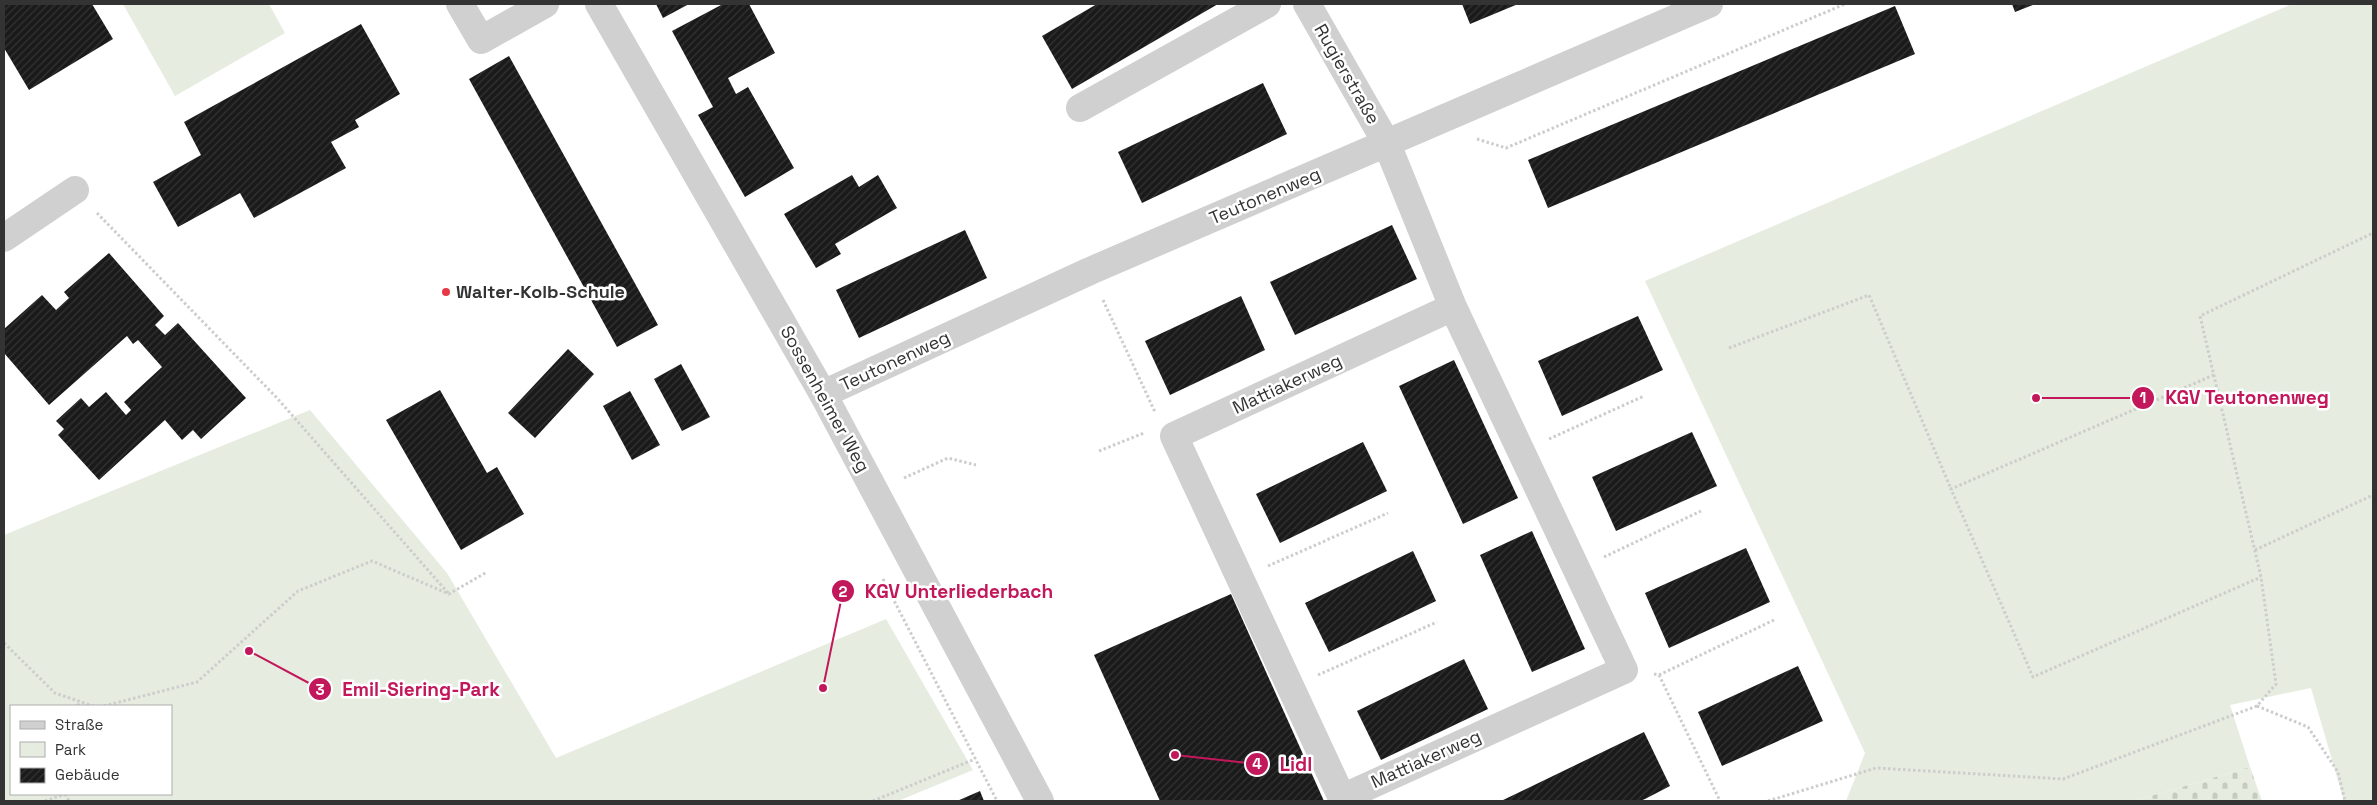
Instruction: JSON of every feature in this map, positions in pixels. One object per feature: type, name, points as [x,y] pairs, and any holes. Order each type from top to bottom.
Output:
[{"type":"street","points":[[460,4],[481,40],[546,4]]},
{"type":"street","name":"Sossenheimer Weg","points":[[598,4],[823,394],[1040,801]]},
{"type":"street","points":[[1080,108],[1268,4]]},
{"type":"street","name":"Rugierstraße","points":[[1307,4],[1387,144]]},
{"type":"street","name":"Teutonenweg","points":[[823,394],[1090,271],[1709,4]]},
{"type":"street","points":[[1387,144],[1453,307],[1624,670]]},
{"type":"street","points":[[4,238],[74,190]]},
{"type":"street","name":"Mattiakerweg","points":[[1453,307],[1174,436],[1290,688],[1342,798],[1624,670]]},
{"type":"path","points":[[1433,124],[1506,148],[1846,4]]},
{"type":"path","points":[[74,190],[277,398],[450,594]]},
{"type":"path","points":[[1768,801],[1876,768],[2063,779],[2257,706],[2276,684],[2261,577],[2200,316],[2373,232]]},
{"type":"path","points":[[1090,271],[1156,415],[1174,436]]},
{"type":"path","points":[[1729,348],[1870,295],[1951,489],[2033,677],[2261,577]]},
{"type":"path","points":[[1951,489],[2214,375]]},
{"type":"path","points":[[1521,452],[1644,396]]},
{"type":"path","points":[[1099,451],[1156,428],[1174,436]]},
{"type":"path","points":[[875,491],[948,458],[976,465]]},
{"type":"path","points":[[2255,550],[2373,495]]},
{"type":"path","points":[[1577,570],[1701,511]]},
{"type":"path","points":[[1240,579],[1388,512]]},
{"type":"path","points":[[108,705],[197,682],[298,591],[372,561],[450,594]]},
{"type":"path","points":[[450,594],[487,572]]},
{"type":"path","points":[[880,573],[997,801]]},
{"type":"path","points":[[1624,670],[1659,675],[1774,620]]},
{"type":"path","points":[[1290,688],[1437,622]]},
{"type":"path","points":[[4,642],[55,693],[90,705]]},
{"type":"path","points":[[1659,675],[1720,801]]},
{"type":"path","points":[[78,705],[79,701]]},
{"type":"path","points":[[2257,706],[2308,728],[2338,772],[2345,801]]},
{"type":"path","points":[[873,801],[975,759]]},
{"type":"path","points":[[45,801],[62,795]]},
{"type":"green space","points":[[123,4],[269,4],[285,33],[175,96]]},
{"type":"green space","points":[[2292,4],[2373,4],[2373,801],[2344,801],[2311,688],[2230,705],[2250,767],[2134,801],[1846,801],[1865,753],[1645,281]]},
{"type":"green space","points":[[310,410],[447,573],[556,758],[886,619],[973,770],[898,801],[4,801],[4,535]]},
{"type":"green space","points":[[2250,767],[2262,801],[2134,801]]},
{"type":"building","points":[[4,4],[92,4],[113,39],[29,90],[4,48]]},
{"type":"building","points":[[656,4],[689,4],[663,18]]},
{"type":"building","points":[[723,4],[749,4],[775,53],[728,78],[736,94],[748,87],[794,168],[745,197],[698,115],[713,107],[672,31]]},
{"type":"building","points":[[1097,4],[1218,4],[1072,89],[1042,36]]},
{"type":"building","points":[[1462,4],[1518,4],[1470,24]]},
{"type":"building","points":[[2012,4],[2035,4],[2015,12]]},
{"type":"building","points":[[1895,6],[1915,54],[1548,208],[1528,160]]},
{"type":"building","points":[[361,24],[400,94],[355,120],[359,127],[331,142],[346,168],[254,218],[240,193],[178,227],[153,182],[201,155],[184,122]]},
{"type":"building","points":[[509,56],[658,325],[617,347],[469,79]]},
{"type":"building","points":[[1263,83],[1287,134],[1142,203],[1118,152]]},
{"type":"building","points":[[852,175],[859,187],[878,175],[897,208],[835,244],[841,254],[816,268],[784,214]]},
{"type":"building","points":[[1392,225],[1417,279],[1295,335],[1270,282]]},
{"type":"building","points":[[965,230],[987,278],[859,338],[836,290]]},
{"type":"building","points":[[109,253],[164,316],[155,325],[165,335],[178,323],[246,398],[201,439],[193,430],[182,440],[165,420],[99,480],[58,435],[64,429],[56,421],[81,398],[89,407],[106,392],[126,415],[131,410],[124,402],[162,367],[138,340],[133,344],[127,336],[49,405],[4,353],[4,329],[42,295],[56,310],[69,298],[64,292]]},
{"type":"building","points":[[1241,296],[1265,350],[1170,395],[1145,341]]},
{"type":"building","points":[[1638,316],[1663,370],[1562,416],[1538,361]]},
{"type":"building","points":[[568,349],[594,374],[535,438],[508,413]]},
{"type":"building","points":[[1454,360],[1518,498],[1463,524],[1399,386]]},
{"type":"building","points":[[681,364],[710,417],[682,431],[654,379]]},
{"type":"building","points":[[440,390],[487,473],[497,467],[524,514],[461,550],[386,420]]},
{"type":"building","points":[[630,391],[660,445],[632,460],[603,406]]},
{"type":"building","points":[[1692,432],[1717,486],[1616,531],[1592,477]]},
{"type":"building","points":[[1363,442],[1387,491],[1280,543],[1256,494]]},
{"type":"building","points":[[1532,531],[1585,649],[1532,672],[1480,555]]},
{"type":"building","points":[[1746,548],[1770,602],[1669,648],[1645,593]]},
{"type":"building","points":[[1413,551],[1436,601],[1329,652],[1305,603]]},
{"type":"building","points":[[1231,594],[1324,801],[1160,801],[1094,655]]},
{"type":"building","points":[[1464,659],[1488,709],[1381,760],[1357,711]]},
{"type":"building","points":[[1798,666],[1823,721],[1722,766],[1698,712]]},
{"type":"building","points":[[1644,732],[1670,786],[1645,799],[1640,801],[1501,801]]},
{"type":"building","points":[[980,791],[984,801],[957,801]]},
{"type":"place","name":"Walter-Kolb-Schule","points":[[446,292]]},
{"type":"place","name":"KGV Teutonenweg","points":[[2036,398]]},
{"type":"place","name":"Emil-Siering-Park","points":[[249,651]]},
{"type":"place","name":"KGV Unterliederbach","points":[[823,688]]},
{"type":"place","name":"Lidl","points":[[1175,755]]}]
